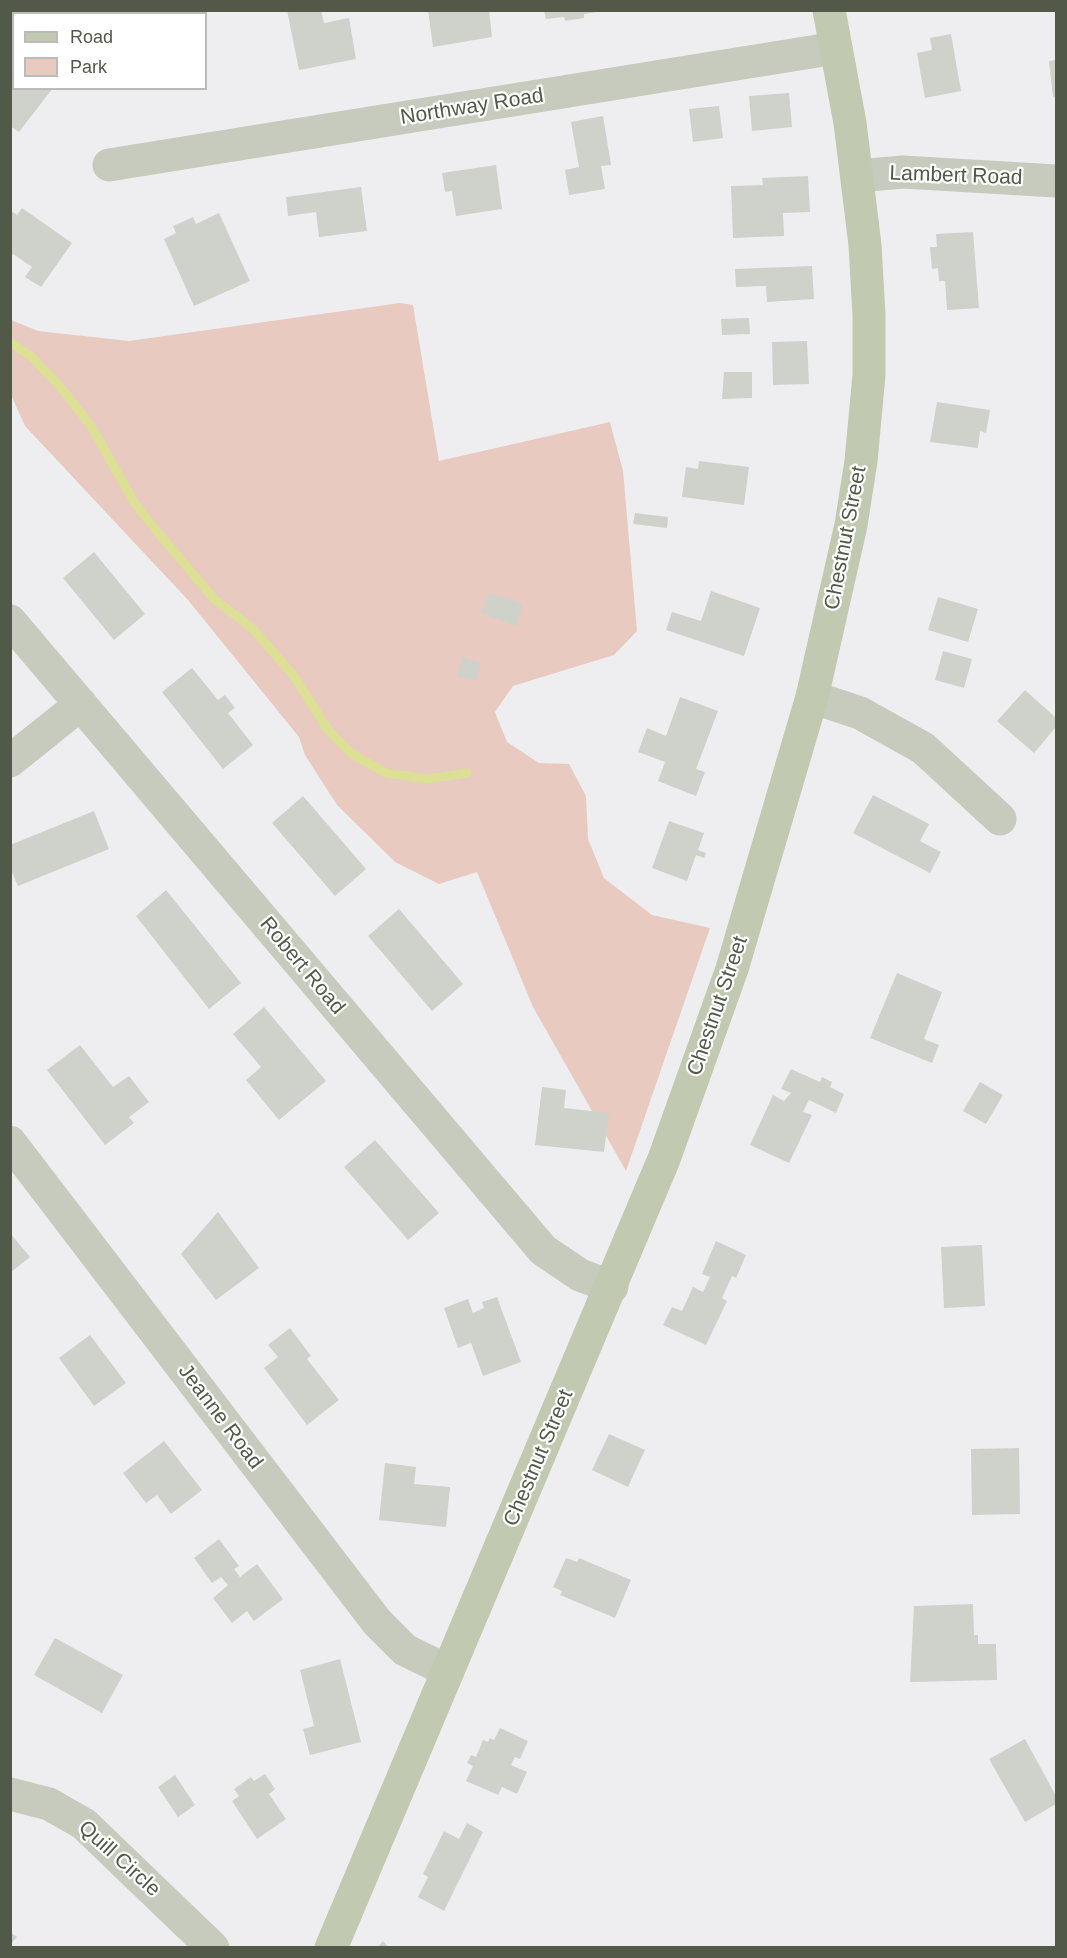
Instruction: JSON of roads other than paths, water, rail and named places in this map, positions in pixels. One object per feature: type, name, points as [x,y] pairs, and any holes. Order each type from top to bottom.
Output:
[{"type":"main road","name":"Chestnut Street","points":[[332,1947],[612,1287],[687,1098],[732,969],[812,697],[851,525],[867,404],[868,282],[857,176],[830,10]]},
{"type":"street","name":"Northway Road","points":[[109,165],[836,48]]},
{"type":"street","name":"Lambert Road","points":[[857,176],[903,172],[1056,181]]},
{"type":"street","name":"Robert Road","points":[[10,621],[543,1250],[580,1275],[612,1287]]},
{"type":"street","points":[[812,697],[860,713],[923,748],[1000,819]]},
{"type":"street","points":[[10,761],[81,704]]},
{"type":"street","name":"Jeanne Road","points":[[10,1142],[377,1622],[411,1653],[448,1671]]},
{"type":"street","name":"Quill Circle","points":[[10,1794],[49,1804],[84,1824],[213,1947]]},
{"type":"waterway","points":[[10,342],[33,358],[62,389],[91,426],[134,502],[155,529],[214,599],[253,629],[294,676],[328,730],[352,754],[386,773],[427,779],[467,773]]}]
